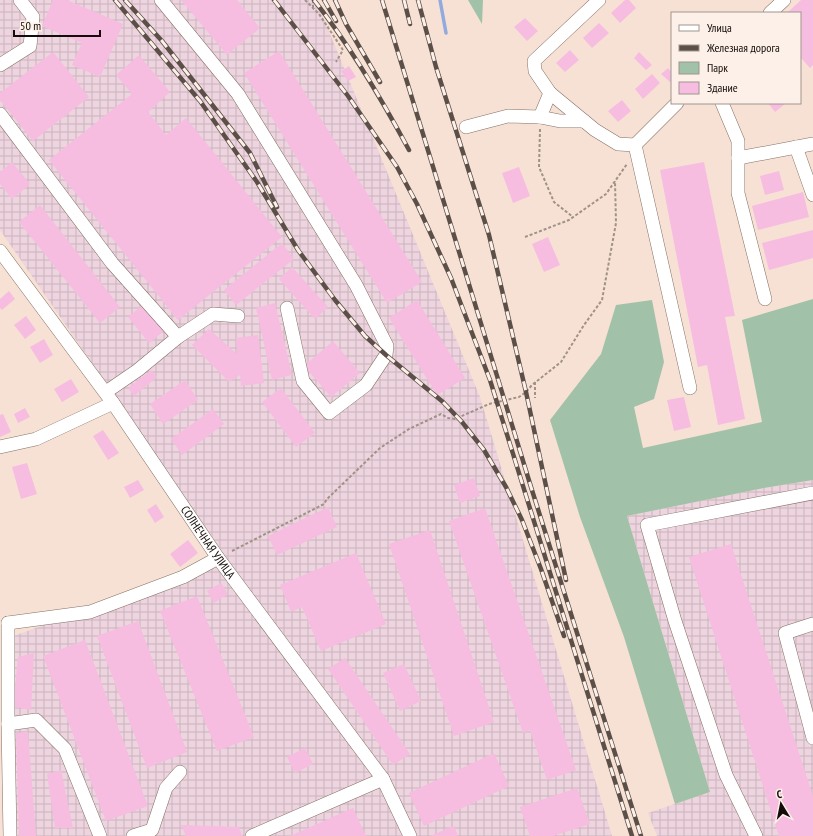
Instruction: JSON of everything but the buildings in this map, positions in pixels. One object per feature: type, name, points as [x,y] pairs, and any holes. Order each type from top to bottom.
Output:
[{"type":"street","points":[[0,65],[30,46],[33,17],[20,0]]},
{"type":"street","points":[[161,0],[238,94],[356,285],[387,346],[386,355],[366,385],[329,413],[303,381],[287,308]]},
{"type":"street","points":[[599,0],[534,61],[535,71],[550,92],[595,130],[618,144],[635,145],[676,104]]},
{"type":"street","points":[[771,12],[784,0]]},
{"type":"street","points":[[540,117],[550,92]]},
{"type":"street","points":[[722,104],[738,141],[738,193],[765,299]]},
{"type":"street","points":[[0,114],[112,263],[178,337]]},
{"type":"street","points":[[466,127],[508,116],[540,117],[560,121],[584,121]]},
{"type":"street","points":[[738,158],[813,144]]},
{"type":"street","points":[[635,145],[644,178],[690,388]]},
{"type":"street","points":[[796,147],[813,195]]},
{"type":"street","name":"СОЛНЕЧНАЯ УЛИЦА","points":[[0,251],[114,403],[218,558],[383,779],[410,836]]},
{"type":"street","points":[[106,392],[138,370],[178,337],[213,314],[238,316]]},
{"type":"street","points":[[0,447],[36,440],[114,403]]},
{"type":"street","points":[[756,836],[726,775],[675,621],[647,525],[813,493]]},
{"type":"street","points":[[10,836],[4,621],[90,612],[183,577],[218,558]]},
{"type":"street","points":[[813,624],[785,633],[813,738]]},
{"type":"street","points":[[8,724],[36,720],[65,749],[100,836]]},
{"type":"street","points":[[133,836],[152,830],[166,788],[180,772]]},
{"type":"street","points":[[252,836],[383,779]]},
{"type":"path","points":[[305,0],[319,14],[343,50],[336,62]]},
{"type":"path","points":[[313,0],[313,8]]},
{"type":"path","points":[[540,117],[539,168],[554,202],[573,217]]},
{"type":"path","points":[[525,237],[569,220],[606,194],[625,168],[635,145]]},
{"type":"path","points":[[232,551],[324,504],[327,499],[380,448],[428,419],[441,414],[448,418],[455,419],[489,404],[519,397],[535,382],[561,362],[584,325],[602,300],[616,223],[615,181]]},
{"type":"path","points":[[535,382],[535,398]]},
{"type":"shaded area","points":[[0,0],[316,0],[480,397],[612,836],[14,836],[11,637],[227,558],[0,230]]},
{"type":"shaded area","points":[[813,480],[813,836],[657,836],[648,813],[710,792],[627,516],[764,488]]},
{"type":"green space","points":[[468,0],[483,0],[482,24]]},
{"type":"green space","points":[[813,299],[813,480],[764,488],[627,516],[710,792],[675,804],[624,637],[580,517],[550,420],[601,354],[616,305],[652,300],[664,362],[654,399],[634,407],[643,448],[762,422],[742,320]]},
{"type":"waterway","points":[[440,0],[446,33]]},
{"type":"railway","points":[[115,0],[200,101],[257,182],[298,250],[335,300],[365,336],[443,402],[462,422],[484,450],[506,487],[522,520],[564,636]]},
{"type":"railway","points":[[125,0],[162,41],[250,153],[277,207]]},
{"type":"railway","points":[[274,0],[348,96],[397,167],[417,204],[451,278],[490,380],[632,836]]},
{"type":"railway","points":[[314,0],[341,36],[365,73],[409,150]]},
{"type":"railway","points":[[324,0],[336,21]]},
{"type":"railway","points":[[335,0],[346,24],[380,82]]},
{"type":"railway","points":[[382,0],[531,487],[641,836]]},
{"type":"railway","points":[[404,0],[410,24]]},
{"type":"railway","points":[[418,0],[436,67],[489,235],[526,392],[566,580]]}]
